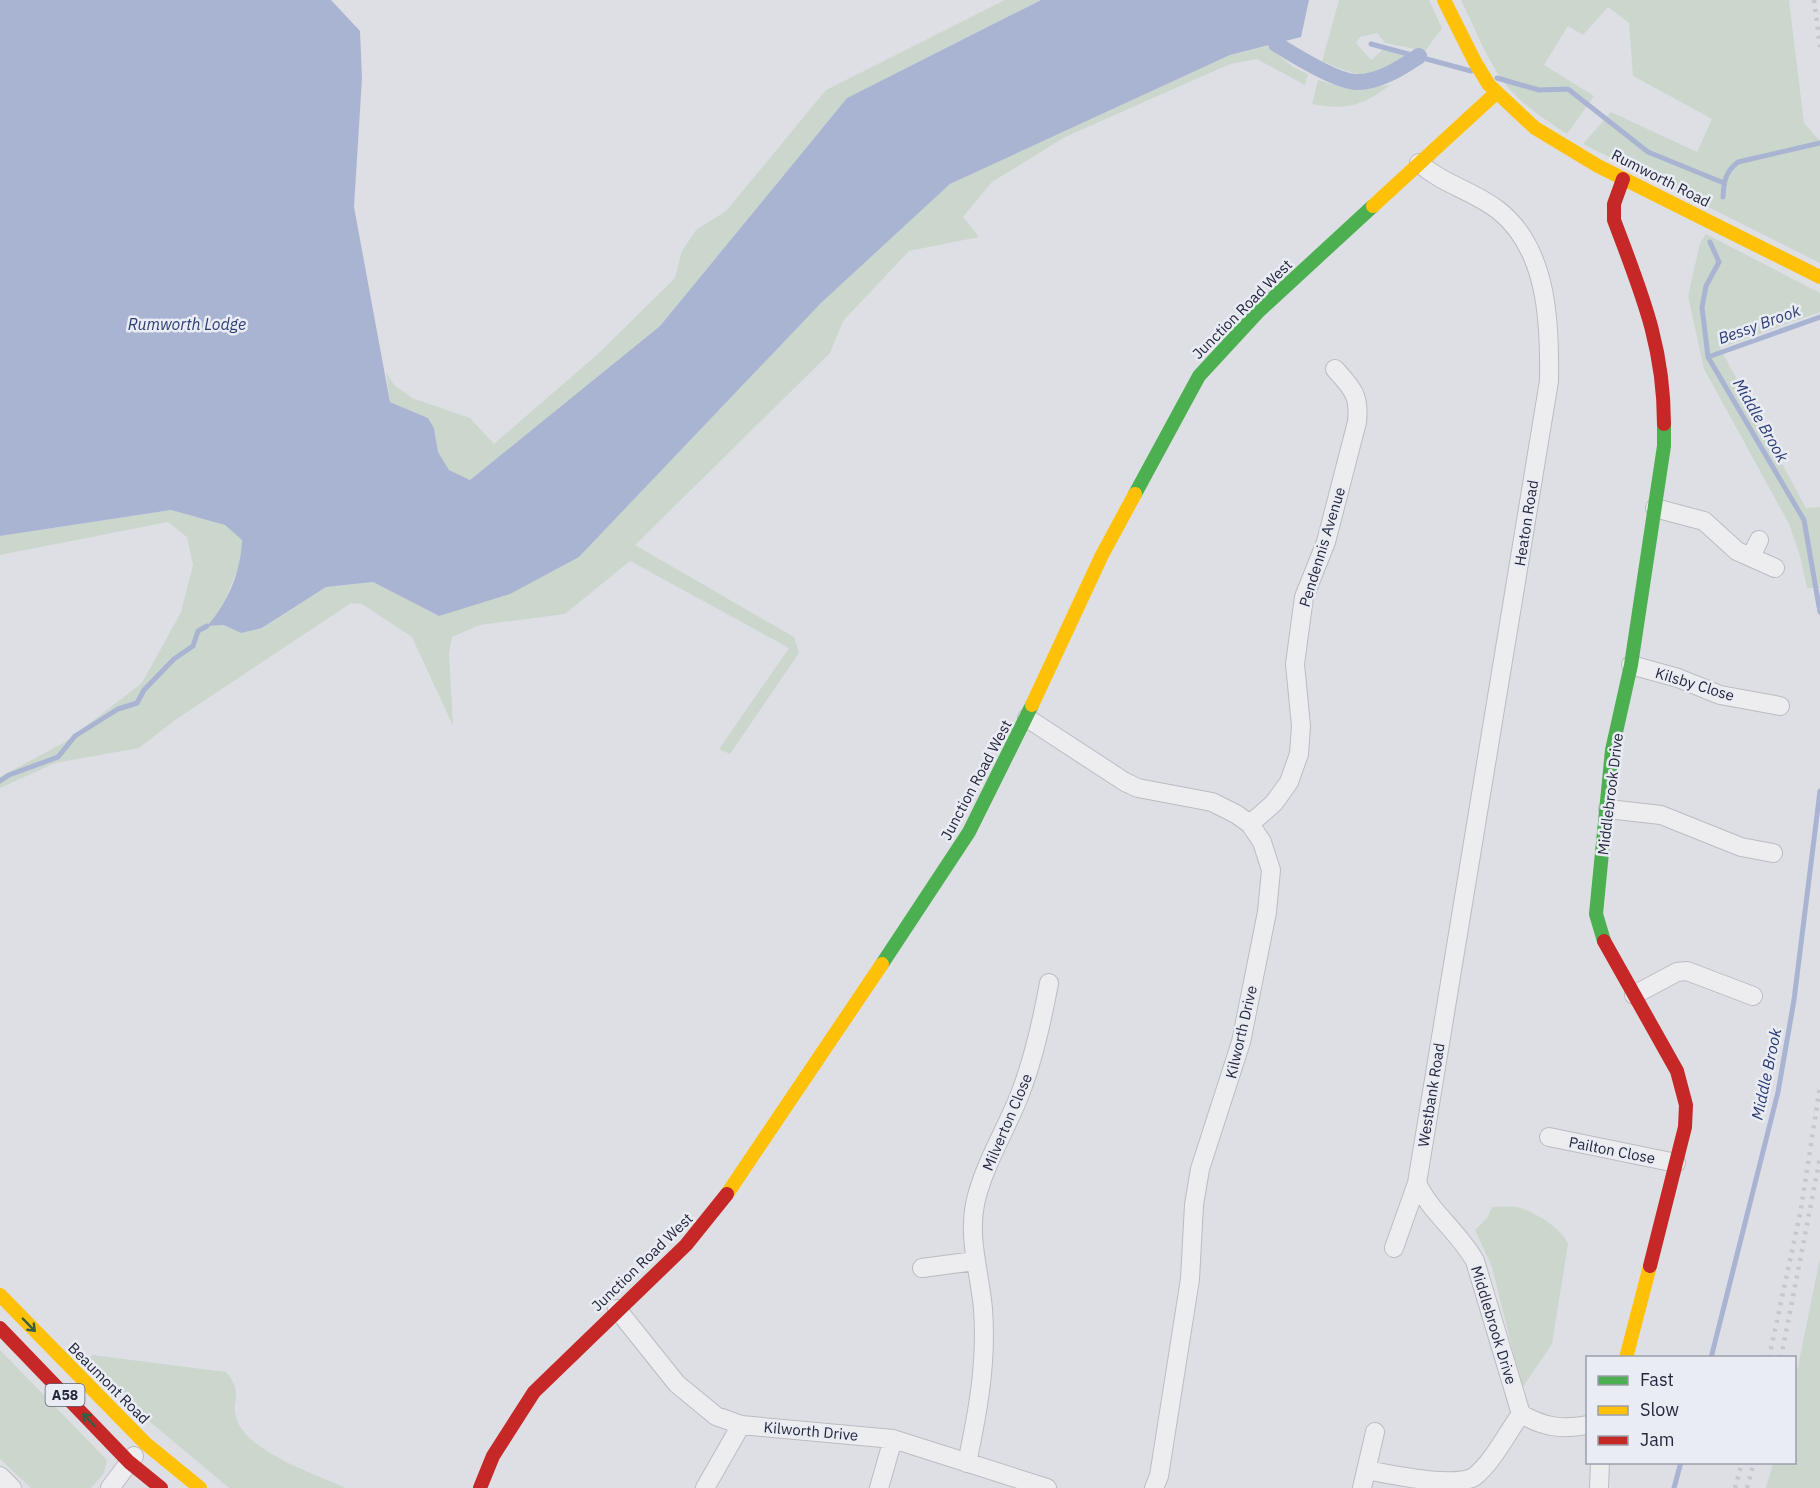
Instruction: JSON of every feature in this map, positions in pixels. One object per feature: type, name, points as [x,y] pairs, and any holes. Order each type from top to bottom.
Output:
[{"type":"main road","name":"Rumworth Road","points":[[1444,0],[1472,55],[1496,93],[1523,119],[1545,135],[1623,179],[1818,277]]},
{"type":"main road","name":"Junction Road West","points":[[480,1488],[493,1456],[513,1421],[534,1392],[616,1310],[686,1245],[732,1190],[969,831],[1027,718],[1102,555],[1198,376],[1259,311],[1496,93]]},
{"type":"main road","name":"Middlebrook Drive","points":[[1623,179],[1614,204],[1614,220],[1651,318],[1664,387],[1664,446],[1631,665],[1612,750],[1596,914],[1605,946],[1677,1071],[1686,1105],[1685,1127],[1627,1356]]},
{"type":"main road","name":"Beaumont Road","points":[[0,1295],[145,1443],[200,1488]]},
{"type":"main road","name":"A58","points":[[0,1329],[149,1485]]},
{"type":"street","name":"Heaton Road","points":[[1419,163],[1437,178],[1474,194],[1500,211],[1518,232],[1531,257],[1543,292],[1550,329],[1549,381],[1456,939]]},
{"type":"street","name":"Pendennis Avenue","points":[[1250,824],[1274,803],[1289,782],[1299,754],[1300,726],[1295,664],[1304,597],[1326,542],[1357,422],[1359,404],[1352,387],[1335,369]]},
{"type":"street","points":[[1655,508],[1704,521],[1731,547],[1775,568]]},
{"type":"street","points":[[1751,557],[1759,540]]},
{"type":"street","name":"Kilsby Close","points":[[1631,665],[1678,678],[1758,710],[1780,706]]},
{"type":"street","name":"Kilworth Drive","points":[[1027,718],[1125,782],[1138,788],[1212,802],[1236,814],[1250,824],[1262,842],[1271,870],[1267,912],[1241,1042],[1200,1168],[1194,1205],[1190,1279],[1159,1476],[1154,1488]]},
{"type":"street","points":[[1608,809],[1660,815],[1763,857]]},
{"type":"street","name":"Westbank Road","points":[[1394,1248],[1417,1183],[1456,939]]},
{"type":"street","points":[[1634,995],[1677,972],[1687,971],[1714,979],[1728,994],[1753,996]]},
{"type":"street","name":"Milverton Close","points":[[967,1463],[980,1397],[985,1356],[983,1307],[975,1262],[975,1206],[979,1187],[1020,1094],[1037,1044],[1049,983]]},
{"type":"street","name":"Pailton Close","points":[[1550,1137],[1676,1163]]},
{"type":"street","name":"Middlebrook Drive","points":[[1417,1183],[1429,1203],[1467,1246],[1475,1261],[1521,1414]]},
{"type":"street","points":[[922,1268],[975,1262]]},
{"type":"street","name":"Kilworth Drive","points":[[616,1310],[677,1384],[696,1402],[716,1416],[741,1425],[893,1439],[1047,1488]]},
{"type":"street","points":[[1374,1432],[1364,1479],[1443,1484],[1464,1482],[1482,1468],[1521,1414],[1541,1425],[1565,1430],[1586,1425]]},
{"type":"street","points":[[705,1488],[741,1425]]},
{"type":"street","points":[[879,1488],[893,1439]]},
{"type":"street","points":[[110,1488],[145,1443]]},
{"type":"street","points":[[149,1485],[163,1460]]},
{"type":"street","points":[[1599,1488],[1600,1464]]},
{"type":"street","points":[[0,1476],[12,1488]]},
{"type":"shaded area","points":[[1005,0],[1041,0],[847,98],[660,326],[470,480],[449,470],[438,452],[434,428],[428,418],[390,402],[386,372],[394,385],[412,398],[470,418],[494,444],[599,353],[675,278],[682,251],[696,230],[726,211],[826,90]]},
{"type":"shaded area","points":[[1339,0],[1429,0],[1442,28],[1425,51],[1385,43],[1377,33],[1360,37],[1356,43],[1371,60],[1384,49],[1408,57],[1374,73],[1357,74],[1322,61]]},
{"type":"shaded area","points":[[1461,0],[1789,0],[1804,123],[1820,141],[1820,263],[1583,144],[1611,112],[1697,152],[1712,119],[1633,76],[1629,23],[1608,7],[1583,35],[1568,26],[1544,65],[1594,96],[1567,134],[1524,103],[1503,81],[1489,59]]},
{"type":"shaded area","points":[[1267,46],[1293,67],[1308,74],[1305,85],[1257,59],[1230,64],[1065,137],[992,182],[963,217],[979,237],[909,251],[843,321],[830,353],[635,545],[794,637],[799,653],[730,754],[719,749],[789,648],[630,561],[565,614],[480,625],[452,637],[449,653],[453,726],[412,637],[362,604],[351,603],[175,720],[139,748],[55,763],[0,788],[0,777],[65,742],[142,683],[181,612],[193,565],[187,537],[168,522],[0,555],[0,536],[171,510],[225,525],[243,540],[241,561],[221,610],[208,626],[224,625],[241,633],[263,628],[326,587],[373,582],[439,616],[579,557],[822,302],[950,184],[1230,55]]},
{"type":"shaded area","points":[[1318,80],[1348,89],[1390,85],[1362,102],[1334,107],[1312,104]]},
{"type":"shaded area","points":[[1706,234],[1820,293],[1820,312],[1720,348],[1806,508],[1820,507],[1820,588],[1807,588],[1800,556],[1789,524],[1704,369],[1688,296],[1700,243]]},
{"type":"shaded area","points":[[1492,1207],[1516,1207],[1530,1212],[1554,1226],[1568,1244],[1552,1344],[1522,1388],[1492,1267],[1475,1230],[1487,1218]]},
{"type":"shaded area","points":[[1820,1258],[1820,1488],[1766,1488],[1773,1464],[1796,1464],[1796,1376]]},
{"type":"shaded area","points":[[0,1350],[107,1460],[104,1473],[91,1488],[31,1488],[0,1459]]},
{"type":"shaded area","points":[[92,1355],[226,1372],[235,1387],[235,1413],[244,1432],[269,1452],[285,1461],[346,1488],[229,1488],[143,1416],[88,1359]]},
{"type":"water","name":"Rumworth Lodge","points":[[0,0],[331,0],[360,31],[362,78],[354,207],[390,402],[428,418],[434,428],[438,452],[449,470],[470,480],[660,326],[847,98],[1041,0],[1309,0],[1301,37],[1230,55],[950,184],[821,303],[579,557],[510,594],[439,616],[373,582],[326,587],[262,628],[241,633],[224,625],[207,626],[227,597],[236,575],[241,552],[242,540],[225,525],[171,510],[0,536]]},
{"type":"waterway","points":[[1276,44],[1326,72],[1355,82],[1381,77],[1419,56]]},
{"type":"waterway","points":[[1371,44],[1471,71]]},
{"type":"waterway","points":[[1497,78],[1539,90],[1568,89],[1648,152],[1724,183]]},
{"type":"waterway","name":"Middle Brook","points":[[1723,197],[1726,177],[1730,169],[1738,162],[1820,143]]},
{"type":"waterway","name":"Middle Brook","points":[[1710,242],[1719,262],[1706,286],[1702,307],[1708,357],[1804,520],[1820,612]]},
{"type":"waterway","name":"Bessy Brook","points":[[1708,357],[1820,317]]},
{"type":"waterway","points":[[0,781],[9,775],[58,757],[75,736],[118,709],[137,703],[144,690],[174,659],[193,646],[198,631],[207,626]]},
{"type":"waterway","name":"Middle Brook","points":[[1712,1356],[1778,1092],[1794,1000],[1820,791]]},
{"type":"waterway","name":"Middle Brook","points":[[1674,1488],[1680,1464]]},
{"type":"railway","points":[[1814,0],[1820,47]]},
{"type":"railway","points":[[1769,1356],[1801,1209],[1820,1086]]},
{"type":"railway","points":[[1781,1356],[1820,1158]]},
{"type":"railway","points":[[1735,1488],[1741,1464]]},
{"type":"railway","points":[[1747,1488],[1753,1464]]},
{"type":"traffic: fast","points":[[1135,494],[1199,376],[1259,311],[1373,206]]},
{"type":"traffic: fast","points":[[1604,941],[1596,914],[1612,750],[1631,665],[1664,446],[1664,424]]},
{"type":"traffic: fast","points":[[882,964],[969,832],[1032,705]]},
{"type":"traffic: slow","points":[[1444,0],[1489,85],[1535,128],[1598,166],[1820,277]]},
{"type":"traffic: slow","points":[[1373,206],[1496,93]]},
{"type":"traffic: slow","points":[[1032,705],[1102,555],[1135,494]]},
{"type":"traffic: slow","points":[[727,1194],[882,964]]},
{"type":"traffic: slow","points":[[1627,1356],[1650,1266]]},
{"type":"traffic: slow","points":[[0,1295],[145,1443],[200,1488]]},
{"type":"traffic: jam","points":[[1623,179],[1614,204],[1614,220],[1649,319],[1660,369],[1664,424]]},
{"type":"traffic: jam","points":[[1604,941],[1677,1071],[1686,1105],[1685,1127],[1650,1266]]},
{"type":"traffic: jam","points":[[480,1488],[493,1456],[534,1392],[686,1245],[727,1194]]},
{"type":"traffic: jam","points":[[0,1328],[129,1462],[161,1488]]}]
